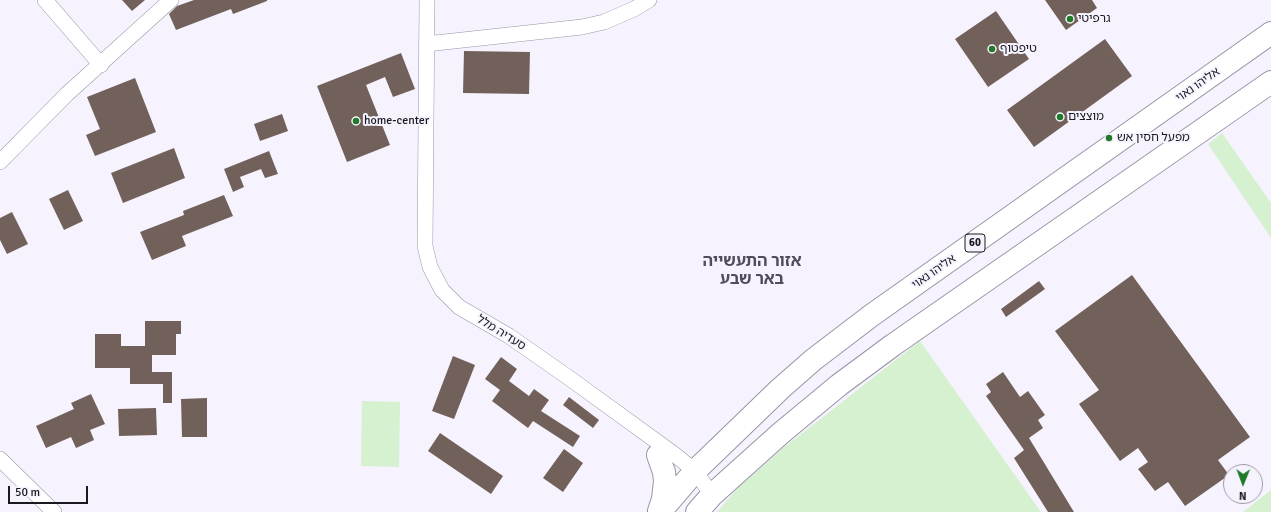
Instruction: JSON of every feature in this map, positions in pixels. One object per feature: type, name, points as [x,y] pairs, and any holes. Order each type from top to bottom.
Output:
[{"type":"highway","name":"אליהו נאוי","points":[[660,512],[691,476],[780,389],[813,360],[1271,33]]},
{"type":"highway","points":[[697,512],[712,495],[781,433],[893,345],[1271,82]]},
{"type":"highway","points":[[658,455],[664,472],[665,481],[660,512]]},
{"type":"street","points":[[45,0],[100,65]]},
{"type":"street","points":[[0,162],[67,94],[171,0]]},
{"type":"street","name":"סעדיה מלל","points":[[427,0],[425,246],[430,267],[442,290],[459,306],[509,336],[674,454],[691,476]]},
{"type":"street","points":[[426,44],[582,27],[604,22],[649,0]]},
{"type":"street","name":"סעדיה מלל","points":[[632,425],[658,455],[691,476],[712,495]]},
{"type":"street","points":[[0,459],[54,512]]},
{"type":"green space","points":[[1222,133],[1271,203],[1271,238],[1208,144]]},
{"type":"green space","points":[[920,341],[1041,512],[717,512],[739,487],[782,449]]},
{"type":"green space","points":[[362,401],[400,402],[399,467],[361,466]]},
{"type":"green space","points":[[1271,490],[1271,512],[1243,512],[1253,504],[1263,504],[1263,496]]},
{"type":"building","points":[[122,0],[145,0],[132,11]]},
{"type":"building","points":[[194,0],[267,1],[233,14],[231,9],[176,30],[169,14],[177,6]]},
{"type":"building","name":"גרפיטי","points":[[1045,0],[1092,0],[1097,8],[1066,30]]},
{"type":"building","name":"טיפטוף","points":[[996,11],[1029,59],[988,87],[955,39]]},
{"type":"building","points":[[1105,39],[1132,76],[1034,147],[1007,110]]},
{"type":"building","points":[[464,51],[530,52],[529,94],[463,93]]},
{"type":"building","name":"home-center","points":[[401,53],[415,89],[393,97],[385,77],[366,85],[390,145],[347,162],[317,86]]},
{"type":"building","points":[[135,78],[156,132],[95,156],[86,135],[100,129],[87,97]]},
{"type":"building","points":[[282,114],[288,131],[260,141],[254,124]]},
{"type":"building","points":[[174,148],[185,178],[123,203],[111,173]]},
{"type":"building","points":[[269,151],[278,174],[265,178],[261,169],[240,177],[244,187],[233,192],[224,169]]},
{"type":"building","points":[[68,190],[83,221],[64,230],[49,199]]},
{"type":"building","points":[[224,195],[233,216],[182,236],[186,246],[152,260],[140,232],[184,215],[183,211]]},
{"type":"building","points":[[12,212],[28,244],[7,254],[0,240],[0,218]]},
{"type":"building","points":[[1132,275],[1250,437],[1218,460],[1223,467],[1223,479],[1185,506],[1168,482],[1155,491],[1138,469],[1148,462],[1138,448],[1120,461],[1079,404],[1099,390],[1055,331]]},
{"type":"building","points":[[1039,281],[1045,289],[1006,317],[1001,309]]},
{"type":"building","points":[[145,321],[181,321],[181,334],[176,334],[176,355],[152,355],[152,372],[172,372],[172,403],[163,403],[163,384],[130,384],[130,368],[95,368],[95,334],[121,334],[121,346],[145,346]]},
{"type":"building","points":[[453,356],[475,365],[454,419],[432,411]]},
{"type":"building","points":[[501,357],[517,369],[509,381],[529,396],[534,389],[549,400],[541,411],[580,436],[573,447],[533,421],[528,428],[492,401],[500,390],[485,379]]},
{"type":"building","points":[[1003,372],[1020,397],[1028,391],[1045,415],[1038,420],[1043,428],[1029,438],[1074,512],[1048,512],[1014,458],[1024,450],[986,396],[991,392],[986,384]]},
{"type":"building","points":[[91,394],[105,424],[90,430],[94,440],[76,448],[71,437],[46,448],[36,426],[74,409],[71,403]]},
{"type":"building","points":[[569,397],[599,420],[593,428],[563,405]]},
{"type":"building","points":[[207,398],[207,437],[182,437],[181,399]]},
{"type":"building","points":[[156,408],[157,435],[119,436],[118,409]]},
{"type":"building","points":[[440,433],[503,476],[491,494],[428,451]]},
{"type":"building","points":[[564,449],[583,463],[563,492],[543,478]]},
{"type":"place","name":"גרפיטי","points":[[1070,19]]},
{"type":"place","name":"טיפטוף","points":[[992,49]]},
{"type":"place","name":"מוצצים","points":[[1060,117]]},
{"type":"place","name":"home-center","points":[[356,121]]},
{"type":"place","name":"מפעל חסין אש","points":[[1109,138]]},
{"type":"district","name":"אזור התעשייה באר שבע","points":[[752,271]]}]
